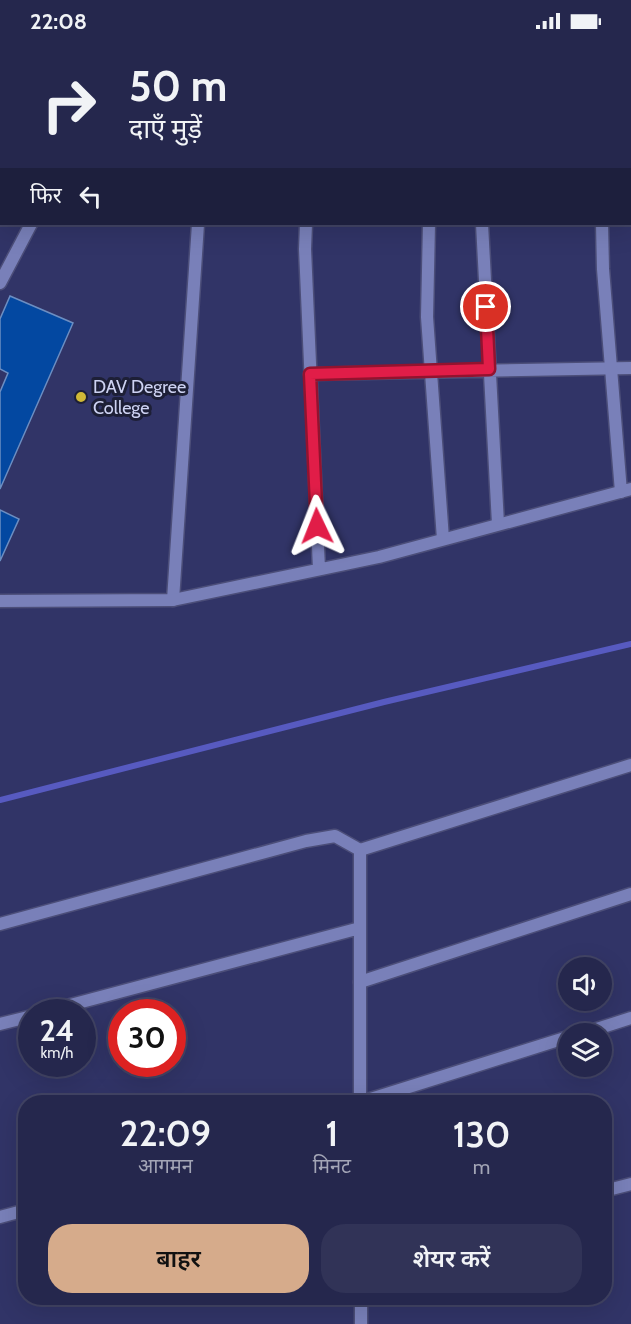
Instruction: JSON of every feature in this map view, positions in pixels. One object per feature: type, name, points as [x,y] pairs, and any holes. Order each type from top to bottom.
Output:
[{"type":"street","points":[[0,283],[30,225]]},
{"type":"street","points":[[173,600],[198,225]]},
{"type":"street","points":[[306,225],[319,569]]},
{"type":"street","points":[[429,225],[427,317],[443,539]]},
{"type":"street","points":[[482,225],[498,524]]},
{"type":"street","points":[[0,601],[173,600],[319,569],[443,539],[626,490],[611,368],[602,225]]},
{"type":"street","points":[[310,374],[631,368]]},
{"type":"street","points":[[0,924],[306,841],[335,836],[360,850],[631,765]]},
{"type":"street","points":[[360,850],[361,1095]]},
{"type":"street","points":[[360,982],[631,894]]},
{"type":"street","points":[[93,999],[360,928]]},
{"type":"street","points":[[612,1024],[631,1018]]},
{"type":"street","points":[[0,1024],[18,1020]]},
{"type":"street","points":[[383,1095],[558,1040]]},
{"type":"street","points":[[612,1189],[631,1184]]},
{"type":"street","points":[[0,1217],[18,1212]]},
{"type":"street","points":[[361,1305],[361,1324]]},
{"type":"building","points":[[10,296],[73,323],[0,489],[0,392],[8,373],[0,369],[0,319]]},
{"type":"building","points":[[0,510],[19,519],[0,561]]},
{"type":"waterway","points":[[0,800],[384,702],[631,644]]},
{"type":"place","name":"DAV Degree College","points":[[81,397]]},
{"type":"route","points":[[317,526],[310,374],[489,369],[486,307]]}]
